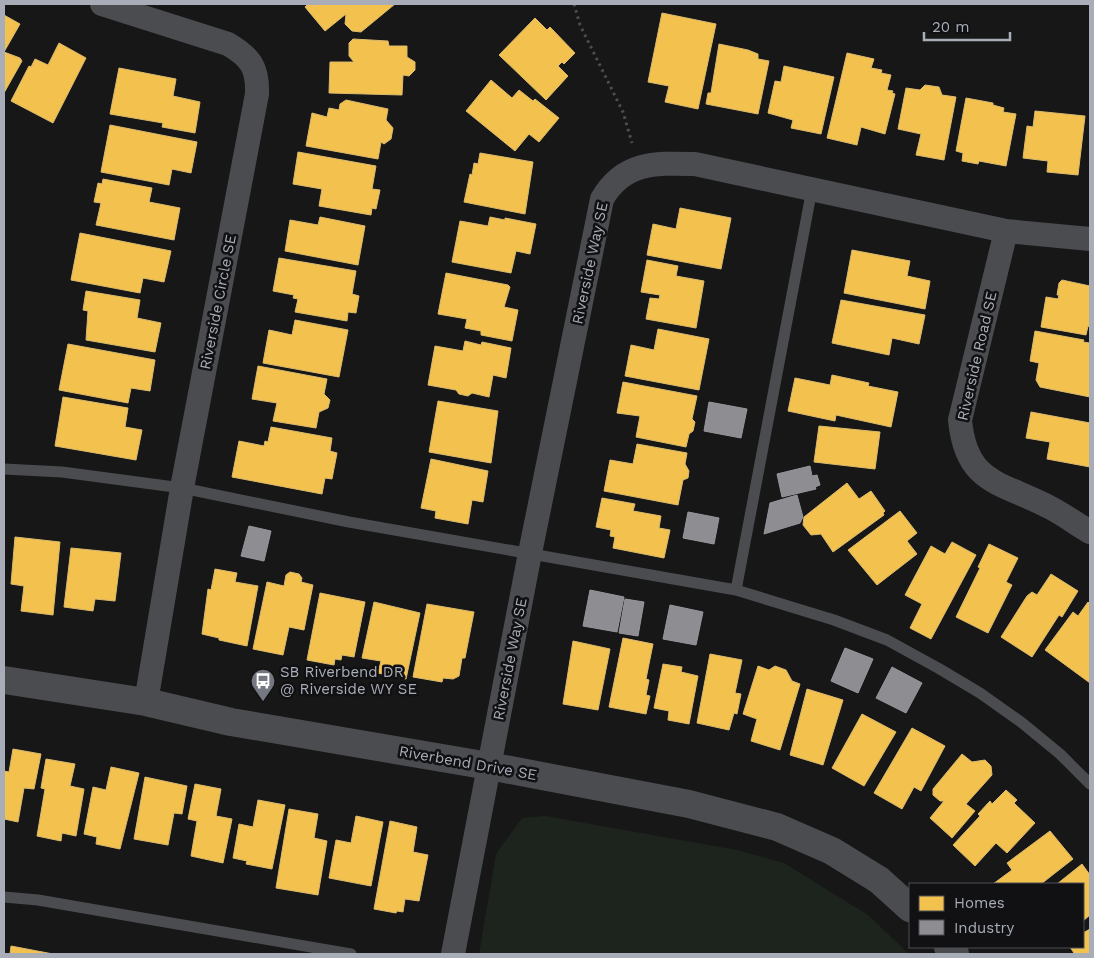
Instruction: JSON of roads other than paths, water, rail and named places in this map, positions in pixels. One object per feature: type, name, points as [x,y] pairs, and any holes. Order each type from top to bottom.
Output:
[{"type":"street","name":"Riverside Circle SE","points":[[102,4],[228,44],[241,52],[251,62],[258,78],[258,94],[182,488],[146,702]]},
{"type":"street","name":"Riverside Way SE","points":[[453,954],[530,553],[602,199],[617,179],[639,167],[666,163],[695,164],[1006,231],[1090,239]]},
{"type":"street","name":"Riverside Road SE","points":[[1006,231],[960,420],[962,443],[988,480],[1047,506],[1090,532]]},
{"type":"street","name":"Riverbend Drive SE","points":[[4,680],[146,702],[230,722],[489,766],[688,804],[777,827],[832,851],[878,880],[909,907]]},
{"type":"lane","points":[[736,590],[812,189]]},
{"type":"lane","points":[[4,469],[62,472],[182,488],[350,522],[736,590],[834,620],[887,640],[980,693],[1021,722],[1060,754],[1090,784]]},
{"type":"lane","points":[[4,897],[38,900],[350,954]]},
{"type":"place","name":"SB Riverbend DR @ Riverside WY SE","points":[[263,702]]}]
